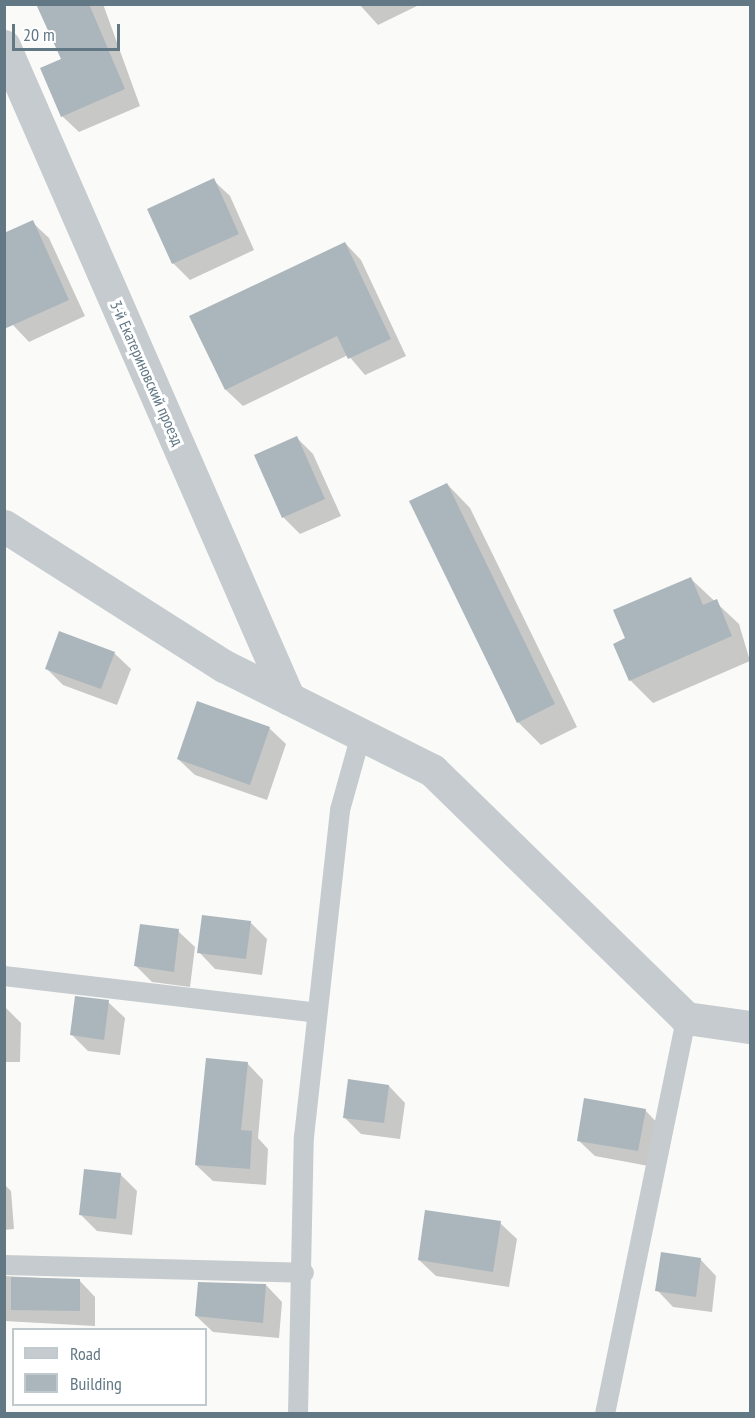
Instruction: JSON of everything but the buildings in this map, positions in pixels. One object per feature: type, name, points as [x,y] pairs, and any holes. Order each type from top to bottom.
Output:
[{"type":"street","name":"3-й Екатериновский проезд","points":[[4,46],[289,699]]},
{"type":"street","points":[[4,526],[224,666],[432,770],[686,1018],[750,1027]]},
{"type":"lane","points":[[298,1413],[304,1273],[304,1137],[340,810],[361,735]]},
{"type":"lane","points":[[4,976],[318,1013]]},
{"type":"lane","points":[[604,1413],[686,1018]]},
{"type":"lane","points":[[4,1265],[304,1273]]}]
